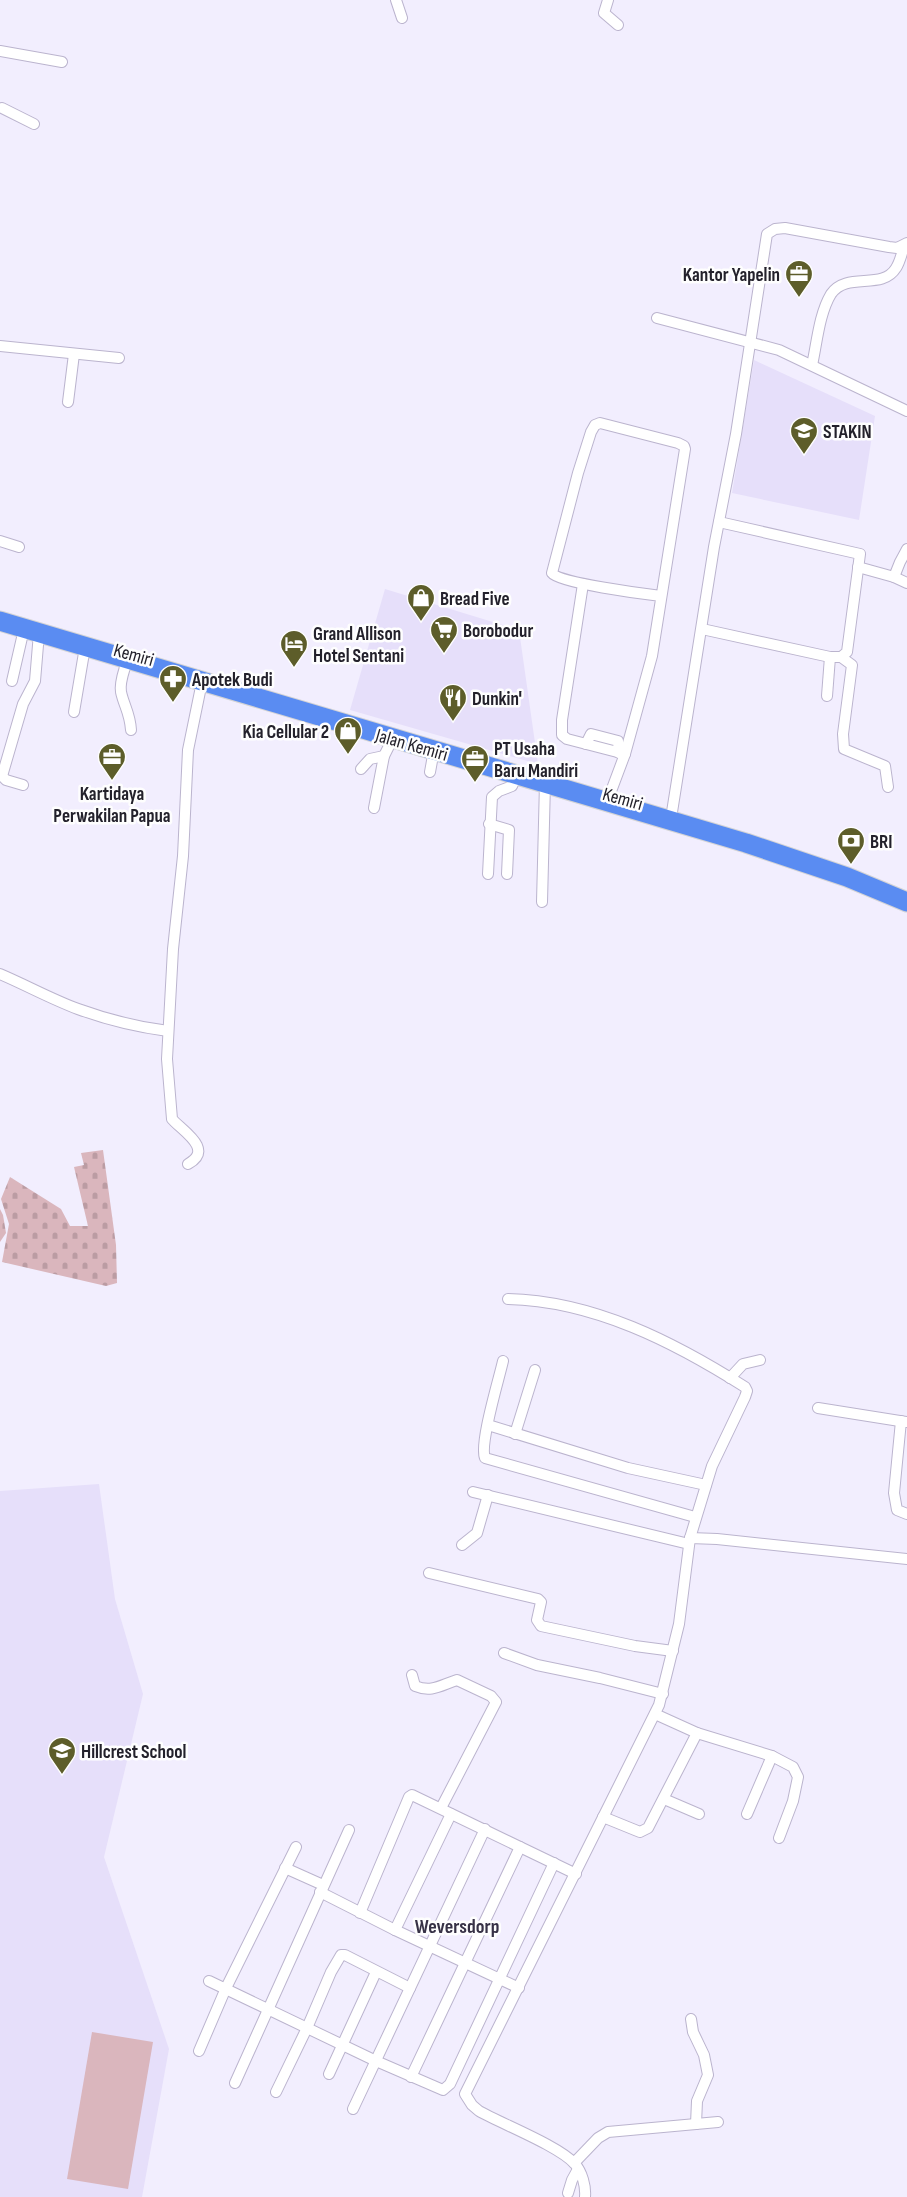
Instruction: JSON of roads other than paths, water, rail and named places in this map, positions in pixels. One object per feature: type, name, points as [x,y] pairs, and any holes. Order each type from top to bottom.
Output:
[{"type":"highway","name":"Jalan Kemiri","points":[[0,614],[39,631],[127,660],[202,678],[517,775],[609,798],[847,877],[907,902]]},
{"type":"highway","name":"Jalan Kemiri","points":[[0,621],[39,631]]},
{"type":"highway","name":"Kemiri","points":[[39,631],[609,798],[672,812],[824,860],[907,891]]},
{"type":"street","points":[[396,0],[402,18]]},
{"type":"street","points":[[608,0],[604,13],[618,25]]},
{"type":"street","points":[[0,51],[62,62]]},
{"type":"street","points":[[1,107],[34,124]]},
{"type":"street","points":[[672,812],[719,522],[736,434],[767,234],[775,229],[792,229],[889,247],[905,245],[897,267],[886,278],[848,282],[839,286],[832,294],[821,325],[812,365]]},
{"type":"street","points":[[657,318],[779,350],[907,411]]},
{"type":"street","points":[[0,346],[119,358]]},
{"type":"street","points":[[68,402],[74,354]]},
{"type":"street","points":[[609,798],[652,656],[685,449],[684,446],[678,443],[605,423],[595,425],[578,473],[552,570],[556,578],[661,596]]},
{"type":"street","points":[[719,522],[860,554],[847,652],[842,658]]},
{"type":"street","points":[[0,540],[20,547]]},
{"type":"street","points":[[894,577],[907,549]]},
{"type":"street","points":[[858,567],[894,577],[907,583]]},
{"type":"street","points":[[583,584],[561,727],[562,735],[567,739],[622,754]]},
{"type":"street","points":[[702,629],[842,658],[852,665],[844,728],[844,749],[884,766],[888,787]]},
{"type":"street","points":[[12,681],[39,631]]},
{"type":"street","points":[[23,785],[6,780],[2,776],[23,704],[35,682],[39,631]]},
{"type":"street","points":[[74,712],[85,647]]},
{"type":"street","points":[[827,696],[830,657]]},
{"type":"street","points":[[127,660],[121,683],[121,692],[130,717],[131,730]]},
{"type":"street","points":[[188,1164],[197,1156],[196,1146],[194,1139],[174,1122],[171,1116],[168,1078],[168,1031],[176,920],[183,856],[187,760],[202,678]]},
{"type":"street","points":[[374,808],[384,756],[393,738]]},
{"type":"street","points":[[430,772],[434,750]]},
{"type":"street","points":[[361,769],[370,759],[384,756]]},
{"type":"street","points":[[488,874],[492,797],[495,793],[512,786],[517,775]]},
{"type":"street","points":[[542,902],[545,783]]},
{"type":"street","points":[[490,824],[509,830],[507,874]]},
{"type":"street","points":[[0,974],[76,1008],[104,1018],[119,1023],[168,1031]]},
{"type":"street","points":[[508,1299],[540,1301],[626,1324],[674,1346],[745,1387],[747,1391],[712,1466],[695,1517],[689,1541],[683,1599],[663,1694],[576,1874],[465,2094],[472,2105],[479,2111],[554,2150],[576,2166],[584,2183],[585,2197]]},
{"type":"street","points":[[730,1378],[744,1364],[760,1360]]},
{"type":"street","points":[[503,1361],[483,1454],[487,1460],[695,1517]]},
{"type":"street","points":[[515,1434],[535,1370]]},
{"type":"street","points":[[818,1408],[904,1421],[894,1493],[896,1510],[907,1514]]},
{"type":"street","points":[[488,1425],[628,1468],[706,1485]]},
{"type":"street","points":[[474,1492],[689,1541],[717,1539],[907,1559]]},
{"type":"street","points":[[462,1545],[477,1533],[488,1495]]},
{"type":"street","points":[[430,1573],[538,1599],[540,1602],[537,1620],[541,1626],[635,1646],[673,1651]]},
{"type":"street","points":[[504,1653],[537,1665],[663,1694]]},
{"type":"street","points":[[412,1675],[415,1686],[424,1690],[440,1688],[457,1680],[491,1696],[496,1702],[440,1808]]},
{"type":"street","points":[[654,1714],[697,1733],[772,1756],[793,1767],[798,1777],[793,1801],[779,1838]]},
{"type":"street","points":[[603,1817],[635,1830],[644,1831],[648,1828],[697,1733]]},
{"type":"street","points":[[747,1814],[772,1756]]},
{"type":"street","points":[[360,1913],[409,1797],[414,1795],[576,1874]]},
{"type":"street","points":[[664,1799],[699,1814]]},
{"type":"street","points":[[395,1930],[451,1814]]},
{"type":"street","points":[[235,2082],[349,1830]]},
{"type":"street","points":[[353,2109],[485,1830]]},
{"type":"street","points":[[199,2051],[226,1988],[296,1847]]},
{"type":"street","points":[[411,2077],[520,1847]]},
{"type":"street","points":[[209,1981],[269,2008],[376,2061],[443,2090],[447,2088],[554,1863]]},
{"type":"street","points":[[285,1868],[322,1888],[360,1913],[464,1964],[519,1988]]},
{"type":"street","points":[[276,2092],[307,2028],[330,1972],[341,1955],[345,1955],[410,1988]]},
{"type":"street","points":[[329,2074],[376,1972]]},
{"type":"street","points":[[691,2019],[693,2032],[704,2055],[708,2074],[697,2101],[696,2124]]},
{"type":"street","points":[[568,2193],[576,2166],[598,2138],[608,2132],[718,2122]]},
{"type":"place","name":"Kantor Yapelin","points":[[799,298]]},
{"type":"place","name":"STAKIN","points":[[804,455]]},
{"type":"place","name":"Bread Five","points":[[421,622]]},
{"type":"place","name":"Borobodur","points":[[444,654]]},
{"type":"place","name":"Grand Allison Hotel Sentani","points":[[294,668]]},
{"type":"place","name":"Apotek Budi","points":[[173,703]]},
{"type":"place","name":"Dunkin'","points":[[453,722]]},
{"type":"place","name":"Kia Cellular 2","points":[[348,755]]},
{"type":"place","name":"Kartidaya Perwakilan Papua","points":[[112,781]]},
{"type":"place","name":"PT Usaha Baru Mandiri","points":[[475,783]]},
{"type":"place","name":"BRI","points":[[851,865]]},
{"type":"place","name":"Hillcrest School","points":[[62,1775]]},
{"type":"district","name":"Weversdorp","points":[[457,1926]]}]
